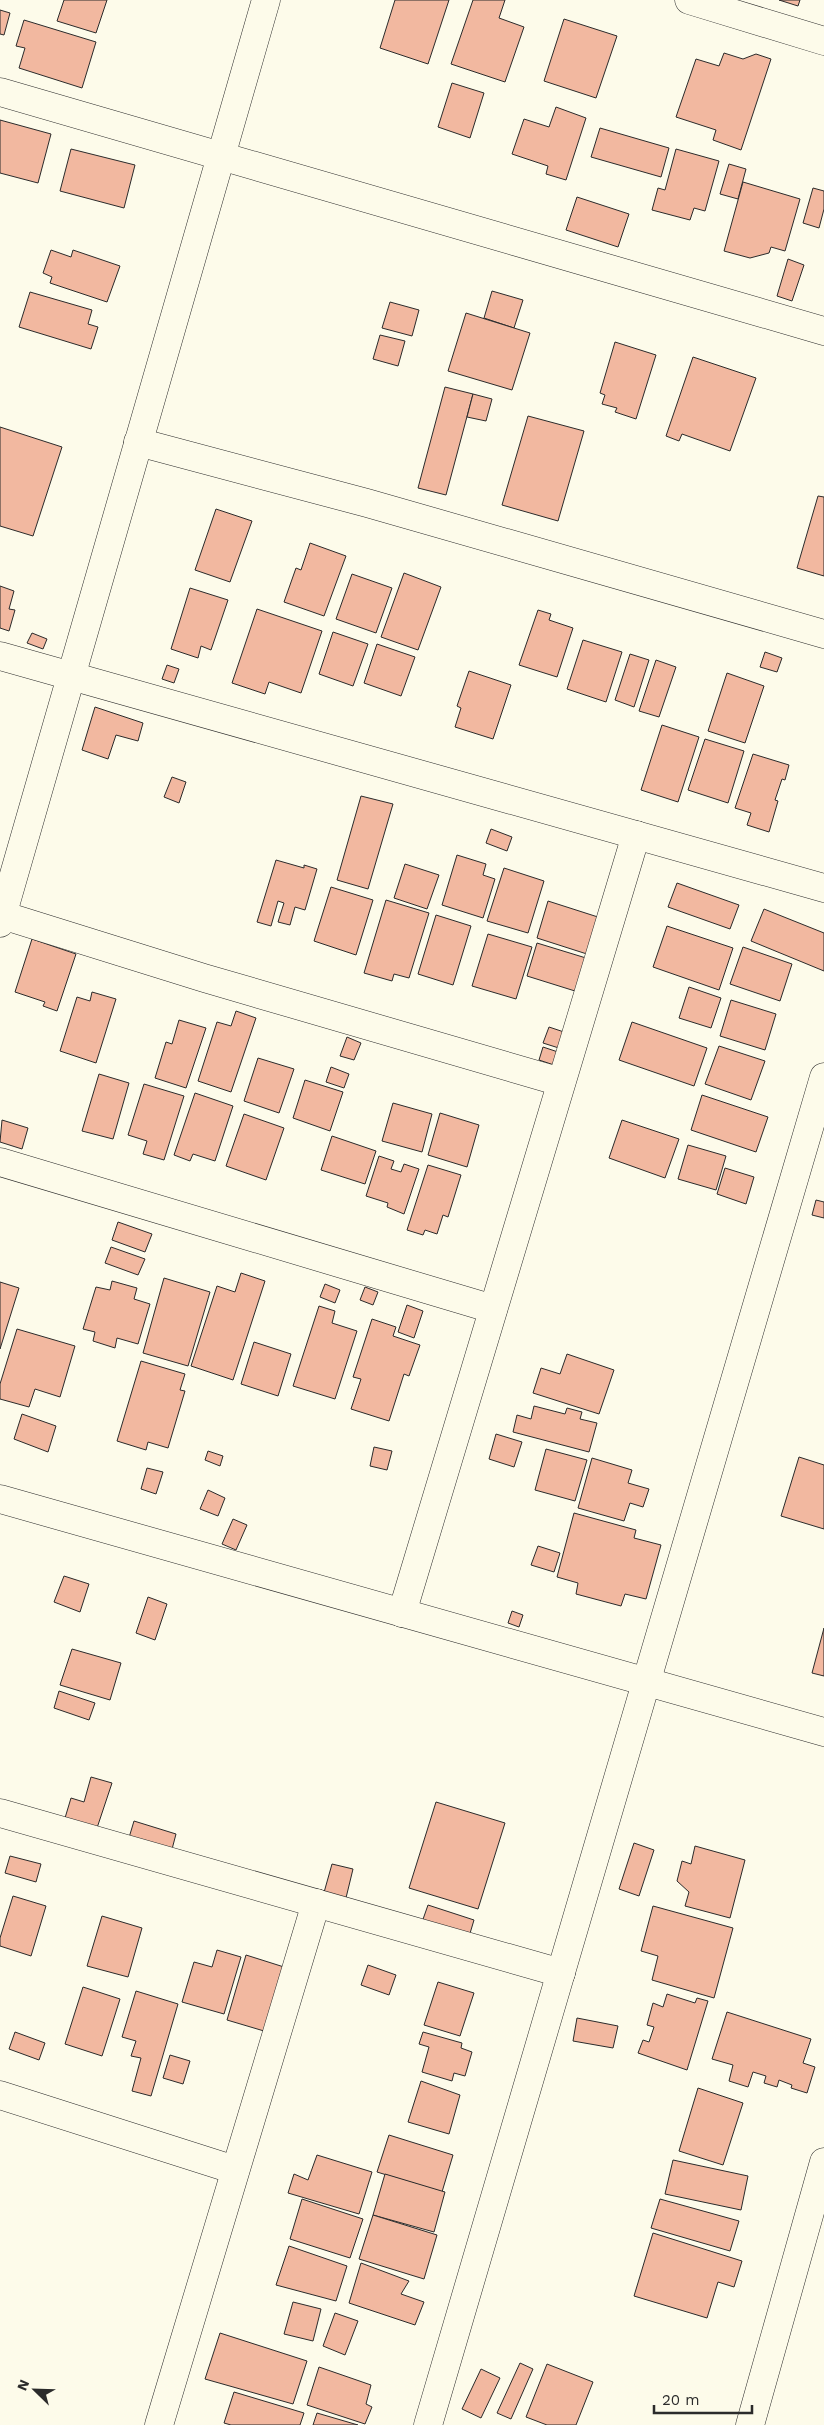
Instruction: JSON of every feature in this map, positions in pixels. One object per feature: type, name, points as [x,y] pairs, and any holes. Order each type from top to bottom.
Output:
[{"type":"street","points":[[266,0],[1,919],[561,1082]]},
{"type":"street","points":[[689,0],[824,41]]},
{"type":"street","points":[[0,92],[824,331]]},
{"type":"street","points":[[138,442],[367,503],[824,634]]},
{"type":"street","points":[[0,656],[824,888]]},
{"type":"street","points":[[402,1613],[636,835]]},
{"type":"street","points":[[428,2425],[824,1077]]},
{"type":"street","points":[[0,1162],[493,1309]]},
{"type":"street","points":[[0,1500],[824,1732]]},
{"type":"street","points":[[0,1813],[561,1973]]},
{"type":"street","points":[[159,2425],[316,1903]]},
{"type":"street","points":[[0,2095],[235,2170]]},
{"type":"street","points":[[750,2425],[824,2162]]},
{"type":"building","points":[[64,0],[107,0],[96,33],[57,21]]},
{"type":"building","points":[[395,0],[449,0],[428,64],[380,48]]},
{"type":"building","points":[[473,0],[505,0],[499,18],[524,27],[505,82],[451,64]]},
{"type":"building","points":[[779,0],[800,0],[798,6]]},
{"type":"building","points":[[0,10],[10,13],[4,35],[0,34]]},
{"type":"building","points":[[564,19],[617,36],[596,98],[544,81]]},
{"type":"building","points":[[24,20],[96,42],[82,88],[19,68],[25,48],[16,46]]},
{"type":"building","points":[[724,53],[743,59],[756,54],[771,59],[741,150],[713,140],[716,130],[676,117],[696,59],[719,66]]},
{"type":"building","points":[[452,83],[484,93],[470,138],[438,127]]},
{"type":"building","points":[[556,107],[586,118],[566,180],[546,174],[548,166],[512,154],[524,119],[549,127]]},
{"type":"building","points":[[0,120],[51,134],[38,183],[0,173]]},
{"type":"building","points":[[600,128],[669,148],[661,177],[591,157]]},
{"type":"building","points":[[71,149],[135,165],[124,208],[60,191]]},
{"type":"building","points":[[676,149],[719,161],[705,211],[694,208],[690,220],[652,210],[658,188],[665,190]]},
{"type":"building","points":[[729,164],[746,169],[738,199],[720,194]]},
{"type":"building","points":[[743,182],[800,199],[785,251],[771,247],[769,253],[750,258],[724,251]]},
{"type":"building","points":[[813,188],[824,191],[824,209],[819,228],[803,223]]},
{"type":"building","points":[[577,197],[629,214],[618,247],[566,230]]},
{"type":"building","points":[[51,250],[71,257],[73,250],[120,266],[107,302],[50,283],[52,277],[43,273]]},
{"type":"building","points":[[788,259],[804,265],[792,301],[777,296]]},
{"type":"building","points":[[492,291],[523,300],[514,328],[484,318]]},
{"type":"building","points":[[30,292],[92,310],[88,324],[98,327],[91,349],[19,327]]},
{"type":"building","points":[[390,302],[419,310],[412,336],[382,328]]},
{"type":"building","points":[[466,313],[530,333],[512,390],[448,371]]},
{"type":"building","points":[[380,335],[405,341],[398,366],[373,359]]},
{"type":"building","points":[[615,342],[656,355],[636,419],[615,412],[617,408],[602,404],[605,395],[600,393]]},
{"type":"building","points":[[693,357],[756,378],[730,451],[682,434],[679,441],[666,436]]},
{"type":"building","points":[[445,387],[473,394],[446,495],[418,488]]},
{"type":"building","points":[[473,394],[492,399],[486,421],[467,417]]},
{"type":"building","points":[[528,416],[584,431],[558,521],[502,505]]},
{"type":"building","points":[[0,427],[62,447],[33,536],[0,526]]},
{"type":"building","points":[[818,496],[824,497],[824,576],[797,568]]},
{"type":"building","points":[[216,509],[252,521],[230,582],[195,570]]},
{"type":"building","points":[[310,543],[346,556],[324,616],[284,602],[296,568],[301,570]]},
{"type":"building","points":[[404,573],[441,587],[418,650],[381,637]]},
{"type":"building","points":[[352,574],[392,588],[376,633],[336,619]]},
{"type":"building","points":[[0,586],[14,591],[9,609],[15,610],[9,631],[0,628]]},
{"type":"building","points":[[190,588],[228,600],[211,650],[201,646],[198,658],[171,649]]},
{"type":"building","points":[[257,609],[322,631],[301,693],[269,682],[265,694],[232,683]]},
{"type":"building","points":[[538,610],[551,614],[549,620],[573,628],[557,677],[519,665]]},
{"type":"building","points":[[333,632],[368,644],[353,686],[319,674]]},
{"type":"building","points":[[32,633],[47,639],[43,649],[27,643]]},
{"type":"building","points":[[583,640],[622,652],[606,702],[567,689]]},
{"type":"building","points":[[377,644],[415,657],[401,696],[364,683]]},
{"type":"building","points":[[765,652],[782,658],[777,672],[760,667]]},
{"type":"building","points":[[630,654],[649,660],[634,707],[615,700]]},
{"type":"building","points":[[656,660],[676,667],[659,717],[639,711]]},
{"type":"building","points":[[167,665],[179,669],[174,683],[162,679]]},
{"type":"building","points":[[469,671],[511,685],[493,739],[455,727],[461,708],[457,706]]},
{"type":"building","points":[[727,673],[764,686],[745,743],[708,731]]},
{"type":"building","points":[[95,707],[143,723],[138,741],[116,735],[108,759],[82,750]]},
{"type":"building","points":[[662,725],[699,737],[678,802],[641,790]]},
{"type":"building","points":[[705,739],[744,751],[728,803],[688,790]]},
{"type":"building","points":[[753,754],[789,765],[785,780],[782,779],[775,800],[778,801],[769,832],[747,825],[751,813],[735,808]]},
{"type":"building","points":[[172,777],[186,782],[179,803],[164,797]]},
{"type":"building","points":[[361,796],[393,804],[368,889],[337,880]]},
{"type":"building","points":[[491,829],[512,837],[507,851],[486,843]]},
{"type":"building","points":[[457,855],[486,864],[483,875],[495,879],[483,918],[442,905]]},
{"type":"building","points":[[276,860],[304,868],[304,865],[317,869],[305,910],[295,907],[290,925],[278,922],[284,903],[278,901],[271,926],[257,922]]},
{"type":"building","points":[[405,864],[439,875],[427,909],[394,898]]},
{"type":"building","points":[[504,868],[544,881],[528,933],[487,921]]},
{"type":"building","points":[[677,883],[739,905],[730,929],[668,907]]},
{"type":"building","points":[[331,887],[373,900],[356,955],[314,941]]},
{"type":"building","points":[[386,900],[429,913],[409,978],[394,974],[392,981],[364,973]]},
{"type":"building","points":[[548,901],[601,918],[590,955],[537,938]]},
{"type":"building","points":[[764,909],[824,933],[824,971],[751,941]]},
{"type":"building","points":[[436,915],[471,926],[453,985],[418,974]]},
{"type":"building","points":[[667,926],[733,948],[719,990],[653,967]]},
{"type":"building","points":[[488,934],[532,947],[516,999],[472,986]]},
{"type":"building","points":[[32,939],[76,954],[57,1011],[43,1006],[45,1002],[15,992]]},
{"type":"building","points":[[537,943],[586,958],[575,991],[527,976]]},
{"type":"building","points":[[743,947],[792,964],[780,1001],[730,984]]},
{"type":"building","points":[[689,987],[721,998],[711,1028],[679,1018]]},
{"type":"building","points":[[92,992],[116,999],[96,1063],[60,1051],[77,997],[90,1001]]},
{"type":"building","points":[[731,1000],[776,1014],[765,1050],[720,1036]]},
{"type":"building","points":[[236,1011],[256,1018],[231,1092],[198,1081],[217,1022],[231,1026]]},
{"type":"building","points":[[179,1020],[206,1028],[186,1088],[155,1078],[166,1042],[172,1044]]},
{"type":"building","points":[[632,1022],[707,1048],[694,1086],[619,1060]]},
{"type":"building","points":[[549,1027],[567,1033],[562,1049],[543,1043]]},
{"type":"building","points":[[347,1037],[361,1043],[354,1060],[340,1056]]},
{"type":"building","points":[[719,1046],[765,1061],[751,1100],[705,1084]]},
{"type":"building","points":[[543,1047],[561,1053],[557,1066],[539,1060]]},
{"type":"building","points":[[258,1058],[294,1069],[279,1113],[244,1101]]},
{"type":"building","points":[[331,1067],[349,1074],[344,1088],[326,1082]]},
{"type":"building","points":[[99,1074],[129,1083],[113,1139],[82,1131]]},
{"type":"building","points":[[305,1080],[343,1092],[330,1131],[293,1118]]},
{"type":"building","points":[[144,1084],[184,1096],[164,1160],[143,1154],[147,1141],[128,1135]]},
{"type":"building","points":[[195,1093],[233,1106],[215,1161],[193,1154],[190,1161],[174,1155]]},
{"type":"building","points":[[702,1095],[768,1117],[756,1152],[691,1130]]},
{"type":"building","points":[[393,1103],[432,1114],[422,1152],[382,1141]]},
{"type":"building","points":[[440,1113],[479,1125],[467,1167],[428,1155]]},
{"type":"building","points":[[244,1114],[284,1128],[266,1180],[226,1166]]},
{"type":"building","points":[[2,1120],[28,1128],[22,1149],[0,1142]]},
{"type":"building","points":[[622,1120],[679,1139],[665,1178],[609,1158]]},
{"type":"building","points":[[332,1136],[376,1151],[365,1184],[321,1170]]},
{"type":"building","points":[[688,1145],[726,1156],[716,1190],[678,1179]]},
{"type":"building","points":[[379,1156],[394,1161],[391,1169],[401,1172],[404,1164],[419,1169],[404,1214],[387,1207],[388,1203],[366,1196]]},
{"type":"building","points":[[428,1165],[461,1175],[448,1217],[443,1215],[437,1234],[425,1230],[423,1235],[407,1230]]},
{"type":"building","points":[[725,1168],[754,1177],[746,1204],[717,1194]]},
{"type":"building","points":[[816,1200],[824,1202],[824,1218],[812,1215]]},
{"type":"building","points":[[118,1222],[152,1234],[145,1252],[112,1240]]},
{"type":"building","points":[[111,1247],[145,1259],[138,1275],[105,1263]]},
{"type":"building","points":[[241,1273],[265,1281],[233,1380],[191,1366],[217,1286],[235,1292]]},
{"type":"building","points":[[164,1278],[210,1292],[188,1366],[143,1353]]},
{"type":"building","points":[[112,1281],[137,1288],[134,1299],[150,1304],[138,1344],[117,1338],[115,1348],[93,1341],[95,1332],[83,1329],[96,1287],[110,1290]]},
{"type":"building","points":[[0,1282],[19,1288],[0,1349]]},
{"type":"building","points":[[325,1284],[340,1290],[335,1303],[320,1297]]},
{"type":"building","points":[[365,1287],[378,1292],[373,1305],[360,1300]]},
{"type":"building","points":[[407,1305],[423,1311],[414,1338],[398,1332]]},
{"type":"building","points":[[319,1306],[335,1311],[332,1323],[357,1331],[335,1399],[293,1386]]},
{"type":"building","points":[[372,1319],[396,1327],[393,1336],[420,1345],[409,1376],[404,1374],[389,1421],[351,1409],[361,1379],[353,1377]]},
{"type":"building","points":[[17,1329],[75,1346],[60,1397],[35,1389],[29,1407],[0,1399],[0,1384]]},
{"type":"building","points":[[254,1342],[291,1354],[278,1396],[241,1384]]},
{"type":"building","points":[[567,1354],[614,1370],[599,1414],[533,1393],[541,1368],[560,1374]]},
{"type":"building","points":[[141,1361],[185,1374],[180,1390],[185,1391],[168,1448],[148,1442],[146,1450],[117,1441]]},
{"type":"building","points":[[534,1406],[565,1414],[567,1408],[582,1412],[580,1419],[597,1423],[589,1452],[513,1432],[517,1415],[531,1419]]},
{"type":"building","points":[[22,1414],[56,1426],[48,1452],[14,1439]]},
{"type":"building","points":[[496,1434],[522,1442],[514,1467],[489,1459]]},
{"type":"building","points":[[374,1447],[392,1451],[387,1470],[370,1466]]},
{"type":"building","points":[[546,1449],[587,1460],[575,1501],[535,1490]]},
{"type":"building","points":[[208,1451],[223,1456],[220,1466],[205,1460]]},
{"type":"building","points":[[799,1457],[824,1465],[824,1529],[781,1516]]},
{"type":"building","points":[[592,1458],[632,1470],[628,1483],[649,1489],[643,1507],[630,1503],[624,1521],[578,1508]]},
{"type":"building","points":[[147,1468],[163,1472],[156,1494],[141,1489]]},
{"type":"building","points":[[208,1490],[225,1498],[218,1516],[200,1509]]},
{"type":"building","points":[[574,1513],[636,1530],[634,1538],[661,1545],[646,1599],[625,1594],[621,1606],[576,1594],[578,1583],[557,1577]]},
{"type":"building","points":[[233,1519],[247,1525],[236,1550],[222,1544]]},
{"type":"building","points":[[538,1546],[560,1553],[554,1572],[531,1565]]},
{"type":"building","points":[[64,1576],[89,1584],[80,1612],[54,1602]]},
{"type":"building","points":[[148,1597],[167,1604],[155,1640],[136,1633]]},
{"type":"building","points":[[512,1611],[523,1615],[519,1627],[508,1623]]},
{"type":"building","points":[[824,1628],[824,1676],[812,1673]]},
{"type":"building","points":[[72,1649],[121,1663],[110,1700],[60,1685]]},
{"type":"building","points":[[59,1691],[95,1703],[89,1720],[54,1708]]},
{"type":"building","points":[[91,1777],[112,1783],[97,1828],[65,1818],[71,1798],[84,1802]]},
{"type":"building","points":[[436,1802],[505,1823],[478,1909],[409,1888]]},
{"type":"building","points":[[134,1821],[176,1834],[171,1853],[128,1841]]},
{"type":"building","points":[[634,1843],[654,1850],[639,1896],[619,1889]]},
{"type":"building","points":[[695,1846],[745,1860],[730,1918],[685,1906],[689,1892],[677,1881],[682,1861],[691,1864]]},
{"type":"building","points":[[10,1856],[41,1864],[36,1882],[5,1873]]},
{"type":"building","points":[[332,1864],[353,1869],[345,1902],[323,1896]]},
{"type":"building","points":[[13,1896],[46,1906],[31,1956],[0,1946],[0,1938]]},
{"type":"building","points":[[428,1905],[474,1920],[468,1940],[421,1925]]},
{"type":"building","points":[[653,1906],[733,1928],[714,1998],[652,1980],[658,1956],[641,1951]]},
{"type":"building","points":[[102,1916],[142,1928],[128,1977],[87,1966]]},
{"type":"building","points":[[217,1950],[241,1957],[224,2014],[182,2002],[194,1962],[212,1967]]},
{"type":"building","points":[[246,1955],[284,1967],[264,2031],[227,2020]]},
{"type":"building","points":[[368,1965],[396,1975],[389,1995],[361,1985]]},
{"type":"building","points":[[438,1982],[474,1993],[460,2036],[424,2025]]},
{"type":"building","points":[[83,1987],[120,1999],[102,2056],[65,2044]]},
{"type":"building","points":[[136,1991],[178,2004],[151,2096],[132,2091],[141,2058],[131,2056],[136,2041],[122,2037]]},
{"type":"building","points":[[667,1994],[695,2003],[697,1998],[708,2001],[687,2070],[638,2053],[643,2040],[649,2042],[654,2027],[647,2025],[653,2003],[663,2007]]},
{"type":"building","points":[[727,2012],[811,2039],[803,2063],[815,2067],[807,2093],[791,2088],[792,2085],[779,2080],[777,2087],[764,2083],[766,2076],[753,2072],[748,2087],[729,2081],[733,2065],[712,2059]]},
{"type":"building","points":[[577,2018],[618,2026],[613,2048],[573,2041]]},
{"type":"building","points":[[15,2032],[45,2043],[39,2060],[9,2049]]},
{"type":"building","points":[[423,2032],[462,2043],[461,2048],[472,2052],[465,2076],[454,2073],[452,2081],[422,2072],[429,2047],[419,2044]]},
{"type":"building","points":[[170,2055],[190,2061],[183,2084],[163,2078]]},
{"type":"building","points":[[421,2081],[460,2095],[449,2134],[408,2122]]},
{"type":"building","points":[[698,2088],[743,2103],[723,2165],[679,2151]]},
{"type":"building","points":[[389,2135],[453,2155],[442,2192],[377,2172]]},
{"type":"building","points":[[317,2155],[372,2172],[359,2214],[288,2193],[294,2174],[308,2180]]},
{"type":"building","points":[[673,2160],[748,2176],[741,2210],[665,2194]]},
{"type":"building","points":[[385,2174],[445,2192],[434,2232],[373,2215]]},
{"type":"building","points":[[302,2199],[363,2219],[350,2258],[290,2239]]},
{"type":"building","points":[[660,2199],[739,2221],[730,2251],[651,2228]]},
{"type":"building","points":[[373,2215],[437,2235],[424,2279],[359,2259]]},
{"type":"building","points":[[653,2233],[742,2261],[734,2287],[718,2282],[707,2318],[634,2296]]},
{"type":"building","points":[[289,2246],[347,2266],[336,2301],[276,2285]]},
{"type":"building","points":[[361,2263],[409,2281],[401,2294],[424,2302],[415,2325],[349,2303]]},
{"type":"building","points":[[293,2302],[321,2309],[313,2341],[284,2334]]},
{"type":"building","points":[[335,2313],[358,2321],[345,2355],[323,2346]]},
{"type":"building","points":[[220,2333],[307,2361],[293,2404],[205,2379]]},
{"type":"building","points":[[520,2363],[533,2369],[511,2419],[497,2413]]},
{"type":"building","points":[[547,2364],[593,2382],[576,2425],[547,2425],[526,2417]]},
{"type":"building","points":[[319,2367],[371,2385],[366,2404],[372,2407],[365,2424],[307,2405]]},
{"type":"building","points":[[481,2369],[500,2378],[481,2418],[462,2409]]},
{"type":"building","points":[[234,2392],[304,2413],[300,2425],[231,2425],[224,2423]]},
{"type":"building","points":[[317,2413],[358,2425],[313,2425]]}]
